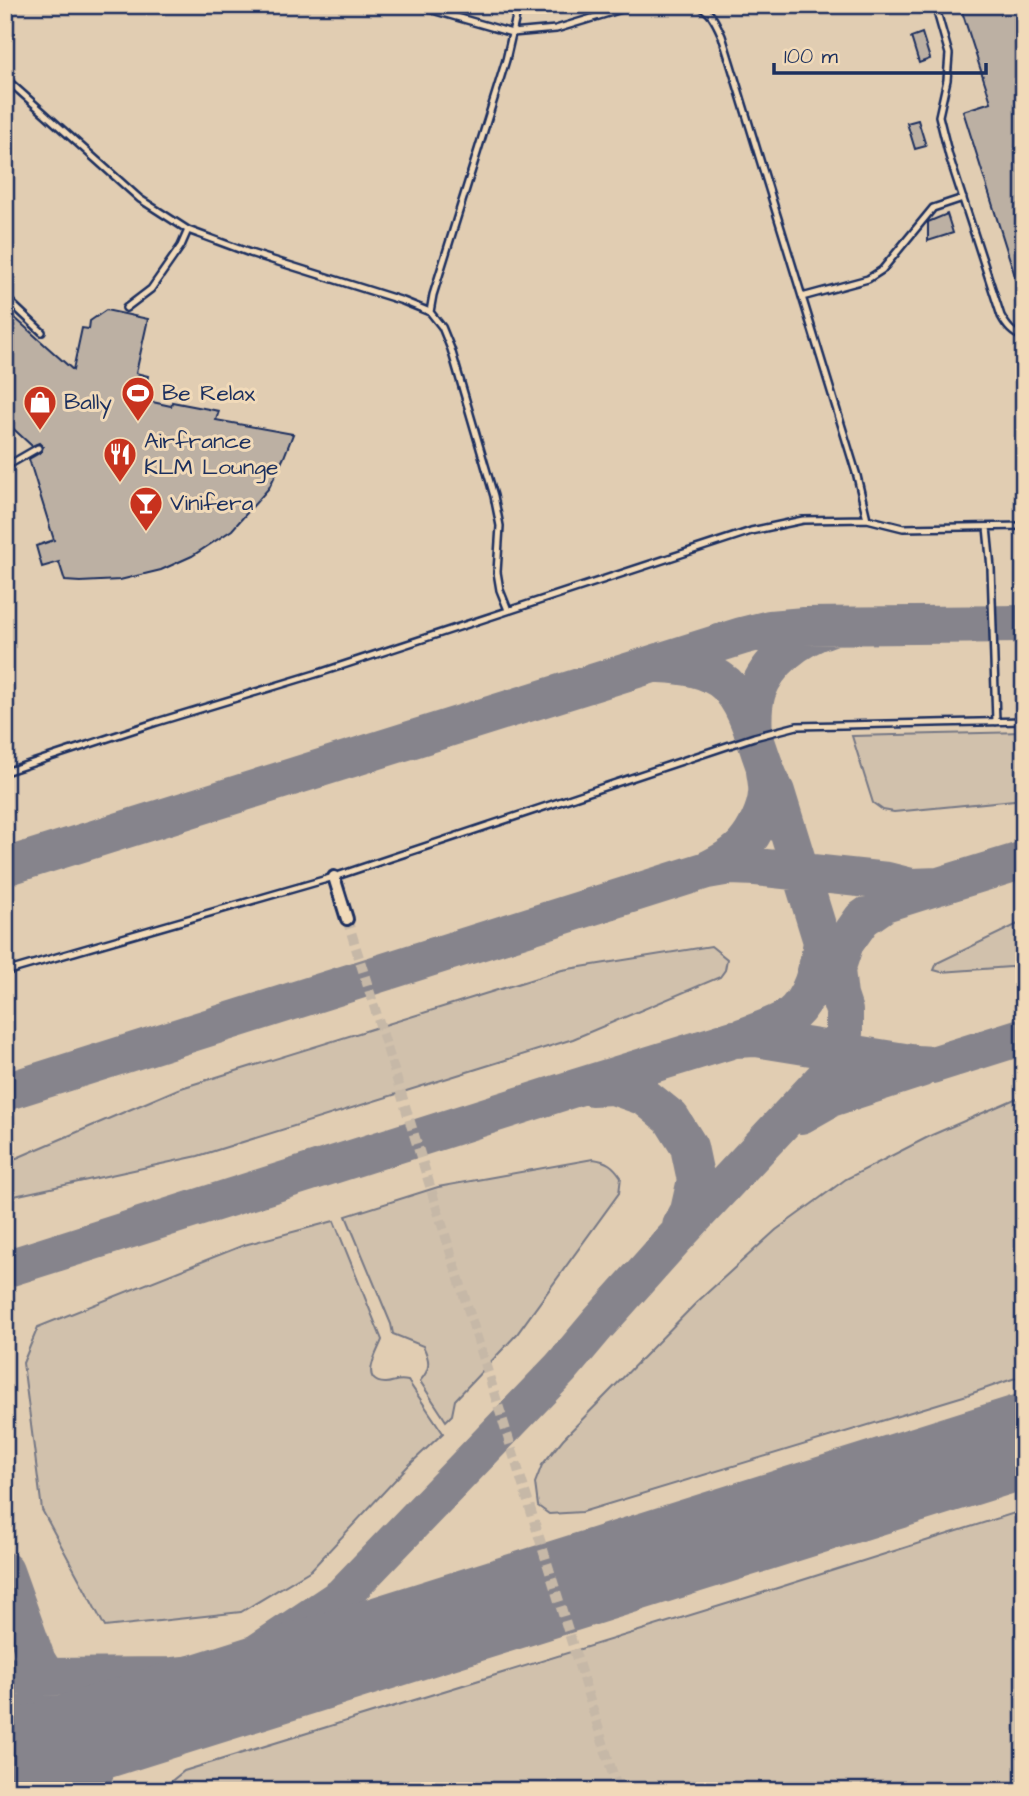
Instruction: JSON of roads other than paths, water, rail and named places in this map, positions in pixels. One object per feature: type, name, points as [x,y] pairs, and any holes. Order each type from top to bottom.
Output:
[{"type":"street","points":[[334,877],[347,919]]},
{"type":"lane","points":[[415,5],[512,33],[556,29],[635,5]]},
{"type":"lane","points":[[430,312],[506,60],[517,12],[516,5]]},
{"type":"lane","points":[[697,5],[715,19],[722,36],[857,475],[867,519]]},
{"type":"lane","points":[[935,5],[949,54],[947,80],[939,116],[949,156],[1001,316],[1007,328],[1024,338]]},
{"type":"lane","points":[[5,78],[140,199],[188,230],[430,312],[442,327],[451,349],[494,496],[500,526],[497,572],[500,590],[508,610]]},
{"type":"lane","points":[[802,297],[868,279],[882,270],[933,208],[964,198]]},
{"type":"lane","points":[[126,308],[150,289],[181,246],[188,230]]},
{"type":"lane","points":[[5,297],[42,332]]},
{"type":"lane","points":[[5,447],[5,454]]},
{"type":"lane","points":[[5,467],[38,447]]},
{"type":"lane","points":[[5,772],[322,672],[751,531],[803,520],[867,519],[903,528],[1024,526]]},
{"type":"lane","points":[[987,527],[996,722]]},
{"type":"lane","points":[[5,972],[334,877],[754,737],[797,726],[1024,721]]},
{"type":"tunnel","points":[[347,919],[618,1791]]},
{"type":"place","name":"Be Relax","points":[[138,423]]},
{"type":"place","name":"Bally","points":[[40,432]]},
{"type":"place","name":"Airfrance KLM Lounge","points":[[120,484]]},
{"type":"place","name":"Vinifera","points":[[146,533]]}]
